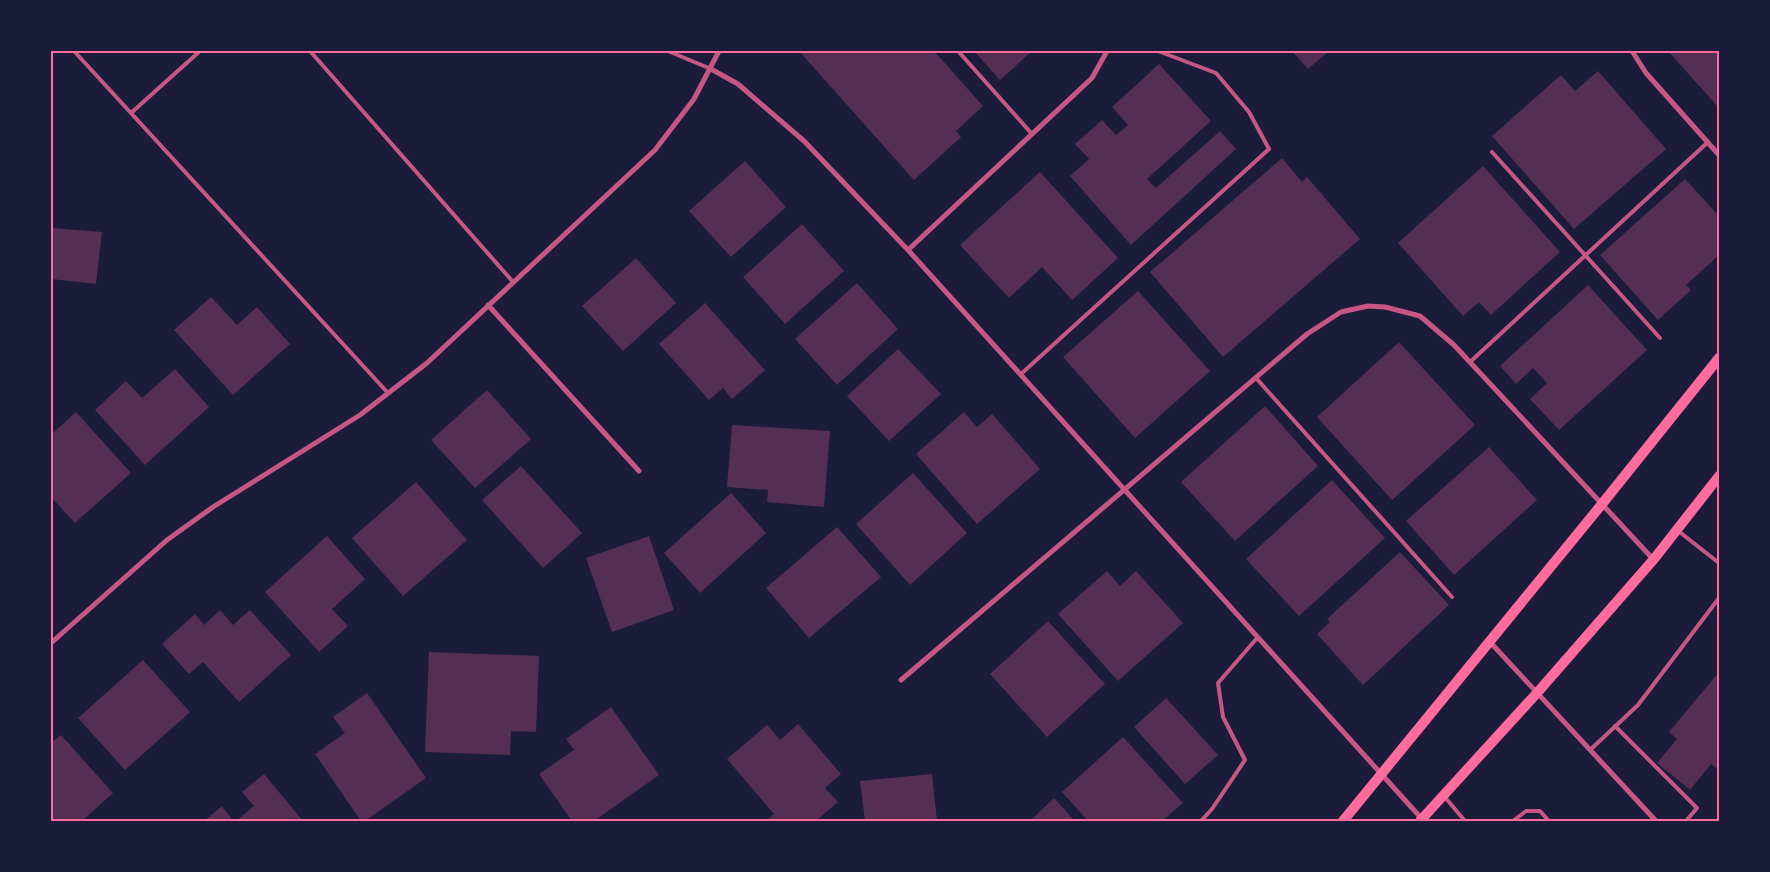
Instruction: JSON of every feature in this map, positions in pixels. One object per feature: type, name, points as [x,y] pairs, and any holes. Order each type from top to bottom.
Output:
[{"type":"main road","points":[[1343,821],[1719,358]]},
{"type":"main road","points":[[1421,820],[1537,693],[1654,560],[1719,476]]},
{"type":"street","points":[[51,643],[167,540],[213,507],[360,415],[427,363],[655,150],[694,99],[719,51]]},
{"type":"street","points":[[908,250],[1092,78],[1107,51]]},
{"type":"street","points":[[1632,51],[1646,73],[1719,155]]},
{"type":"street","points":[[711,69],[738,84],[804,141],[908,250],[1382,774],[1421,820]]},
{"type":"street","points":[[488,305],[639,472]]},
{"type":"street","points":[[901,680],[1307,334],[1341,312],[1368,306],[1385,307],[1420,316],[1454,345],[1654,560]]},
{"type":"street","points":[[1490,642],[1656,821]]},
{"type":"lane","points":[[74,51],[388,393]]},
{"type":"lane","points":[[131,113],[200,51]]},
{"type":"lane","points":[[310,51],[514,282]]},
{"type":"lane","points":[[668,51],[711,69]]},
{"type":"lane","points":[[958,51],[1032,134]]},
{"type":"lane","points":[[1021,374],[1269,149],[1249,112],[1216,73],[1158,51]]},
{"type":"lane","points":[[1470,362],[1708,142]]},
{"type":"lane","points":[[1492,152],[1660,338]]},
{"type":"lane","points":[[1256,378],[1452,598]]},
{"type":"lane","points":[[1677,530],[1719,562]]},
{"type":"lane","points":[[1590,750],[1638,705],[1719,598]]},
{"type":"lane","points":[[1201,821],[1212,809],[1245,760],[1223,717],[1218,683],[1258,637]]},
{"type":"lane","points":[[1615,726],[1697,808],[1686,821]]},
{"type":"lane","points":[[1443,795],[1465,821]]},
{"type":"lane","points":[[1513,821],[1526,811],[1540,811],[1549,821]]},
{"type":"building","points":[[799,51],[934,51],[983,106],[956,131],[961,137],[914,180]]},
{"type":"building","points":[[974,51],[1032,51],[1000,80]]},
{"type":"building","points":[[1292,51],[1329,51],[1308,69]]},
{"type":"building","points":[[1668,51],[1719,51],[1719,108]]},
{"type":"building","points":[[1159,64],[1211,121],[1147,179],[1156,188],[1220,131],[1236,149],[1131,245],[1070,176],[1089,159],[1075,144],[1102,120],[1116,135],[1128,125],[1112,107]]},
{"type":"building","points":[[1598,71],[1666,149],[1574,229],[1492,136],[1561,75],[1575,91]]},
{"type":"building","points":[[1282,158],[1302,182],[1307,177],[1360,239],[1223,357],[1150,272]]},
{"type":"building","points":[[745,161],[786,207],[731,257],[689,211]]},
{"type":"building","points":[[1483,166],[1560,252],[1491,315],[1479,302],[1463,316],[1398,243]]},
{"type":"building","points":[[1040,172],[1118,258],[1072,300],[1042,267],[1009,298],[960,245]]},
{"type":"building","points":[[1685,179],[1719,216],[1719,255],[1686,285],[1691,290],[1658,320],[1600,255]]},
{"type":"building","points":[[802,224],[844,271],[785,324],[743,277]]},
{"type":"building","points":[[51,228],[102,232],[96,284],[51,279]]},
{"type":"building","points":[[636,258],[676,303],[623,351],[582,306]]},
{"type":"building","points":[[857,283],[898,329],[837,385],[795,339]]},
{"type":"building","points":[[1588,285],[1647,350],[1559,430],[1530,399],[1547,383],[1533,368],[1516,384],[1500,366]]},
{"type":"building","points":[[1138,291],[1210,371],[1135,438],[1063,357]]},
{"type":"building","points":[[211,297],[237,325],[257,307],[290,344],[233,395],[174,330]]},
{"type":"building","points":[[705,303],[765,370],[732,399],[723,388],[709,400],[659,344]]},
{"type":"building","points":[[1399,342],[1475,425],[1392,500],[1317,417]]},
{"type":"building","points":[[898,349],[941,394],[889,441],[847,396]]},
{"type":"building","points":[[175,369],[209,407],[145,465],[95,410],[126,381],[142,398]]},
{"type":"building","points":[[487,390],[531,439],[475,488],[431,440]]},
{"type":"building","points":[[1265,406],[1318,466],[1235,541],[1181,482]]},
{"type":"building","points":[[76,412],[131,473],[75,523],[51,497],[51,435]]},
{"type":"building","points":[[964,412],[977,427],[992,414],[1040,469],[977,524],[916,454]]},
{"type":"building","points":[[732,425],[830,431],[824,507],[767,502],[768,490],[727,487]]},
{"type":"building","points":[[1489,447],[1537,500],[1454,575],[1406,521]]},
{"type":"building","points":[[521,466],[582,533],[543,568],[482,500]]},
{"type":"building","points":[[913,473],[967,533],[910,585],[856,524]]},
{"type":"building","points":[[1332,480],[1385,538],[1299,616],[1246,559]]},
{"type":"building","points":[[416,482],[467,540],[403,596],[352,538]]},
{"type":"building","points":[[731,493],[766,533],[700,593],[664,553]]},
{"type":"building","points":[[837,527],[881,577],[809,638],[766,588]]},
{"type":"building","points":[[327,536],[365,579],[332,609],[348,626],[319,652],[265,592]]},
{"type":"building","points":[[649,536],[674,610],[612,632],[586,558]]},
{"type":"building","points":[[1400,552],[1449,605],[1363,685],[1317,634],[1330,622],[1327,619]]},
{"type":"building","points":[[1107,571],[1120,586],[1136,571],[1183,623],[1118,681],[1058,614]]},
{"type":"building","points":[[220,610],[233,625],[250,610],[291,655],[239,702],[203,662],[189,674],[162,644],[195,614],[204,625]]},
{"type":"building","points":[[1048,621],[1105,684],[1047,737],[990,674]]},
{"type":"building","points":[[429,652],[539,656],[536,732],[511,731],[510,755],[425,752]]},
{"type":"building","points":[[143,660],[190,712],[125,770],[78,718]]},
{"type":"building","points":[[1719,672],[1719,770],[1711,764],[1690,790],[1657,763],[1677,739],[1669,732]]},
{"type":"building","points":[[367,693],[426,778],[365,821],[361,821],[315,754],[345,733],[333,717]]},
{"type":"building","points":[[1166,698],[1218,755],[1185,784],[1134,727]]},
{"type":"building","points":[[611,707],[659,775],[594,821],[572,821],[539,774],[574,750],[566,739]]},
{"type":"building","points":[[798,724],[841,774],[825,788],[838,802],[818,819],[819,821],[766,821],[774,814],[727,759],[767,725],[780,740]]},
{"type":"building","points":[[61,735],[113,793],[82,821],[51,821],[51,743]]},
{"type":"building","points":[[1123,737],[1183,803],[1162,821],[1088,821],[1062,792]]},
{"type":"building","points":[[264,774],[303,821],[236,821],[254,806],[242,792]]},
{"type":"building","points":[[932,774],[937,821],[865,821],[860,781]]},
{"type":"building","points":[[1054,798],[1075,821],[1030,821]]},
{"type":"building","points":[[222,806],[233,821],[204,821]]}]
